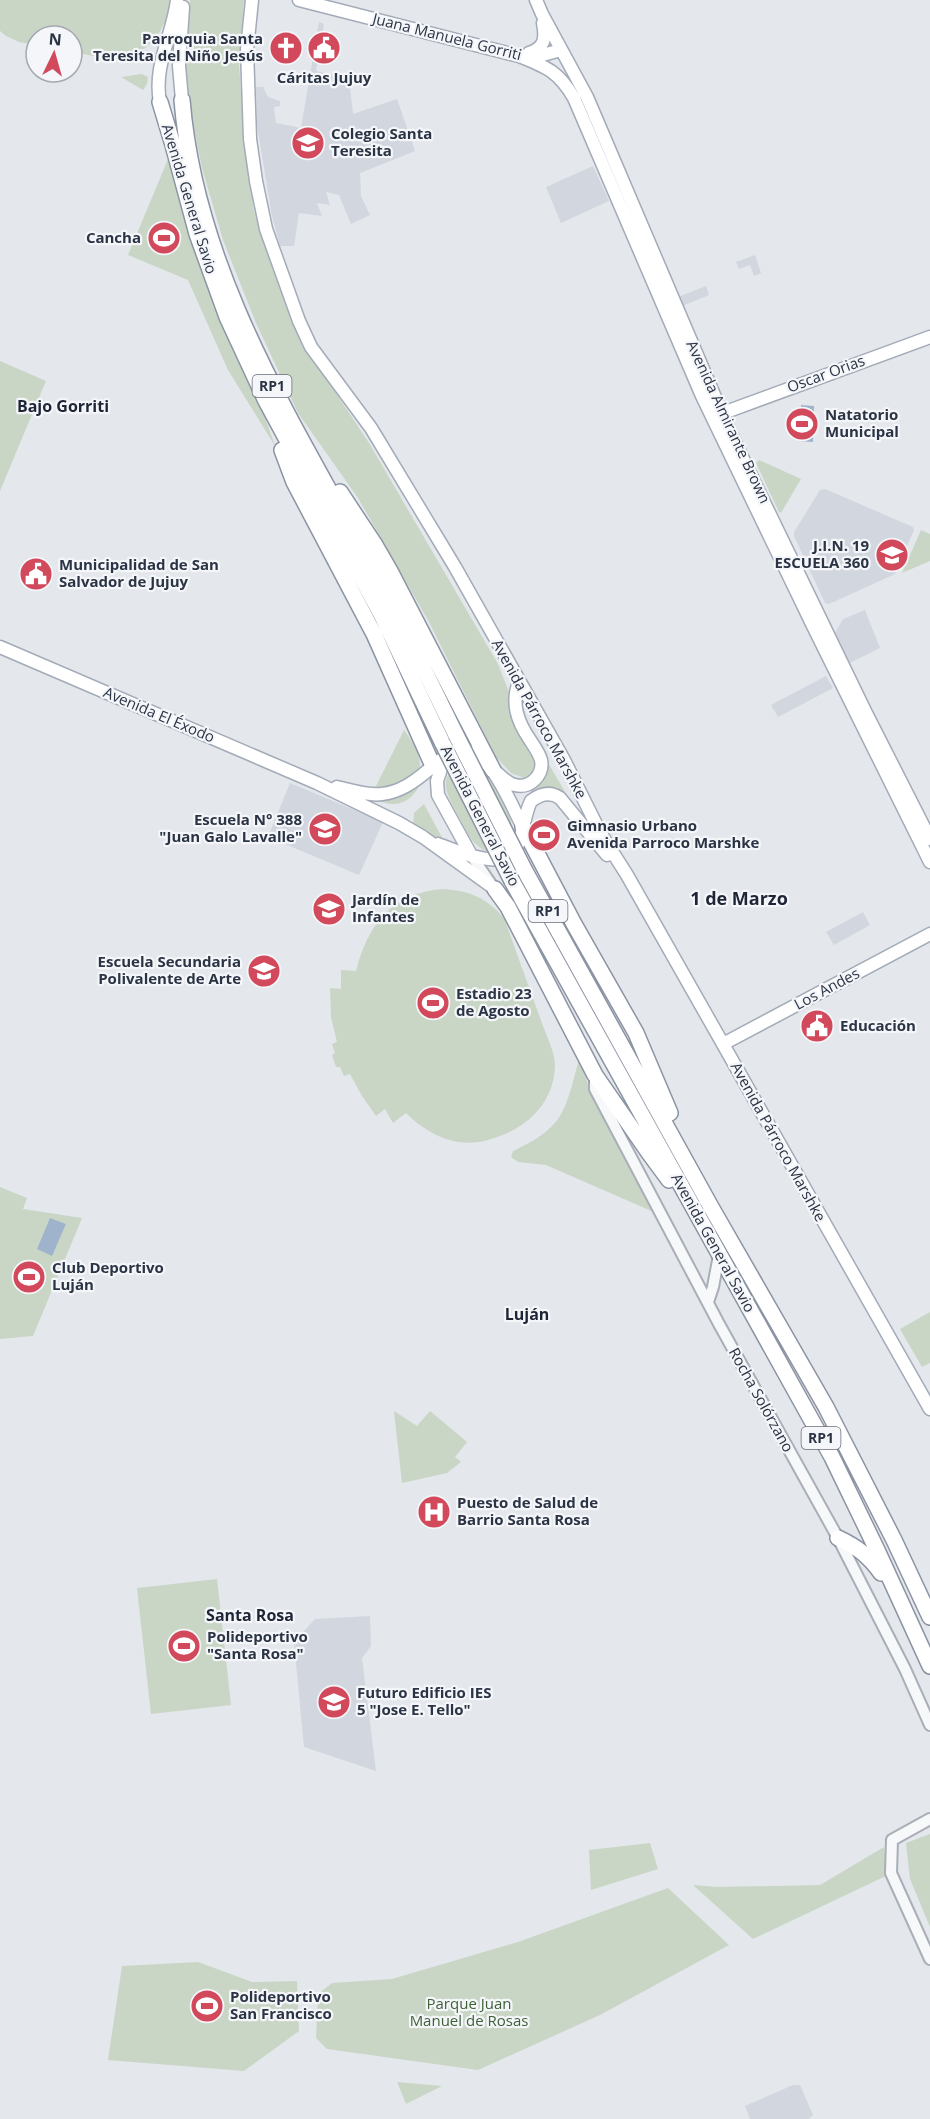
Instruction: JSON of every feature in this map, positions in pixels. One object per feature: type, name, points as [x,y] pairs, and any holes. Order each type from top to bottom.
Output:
[{"type":"highway","name":"Avenida General Savio","points":[[182,100],[191,172],[214,249],[248,337],[277,396],[371,565],[443,744],[512,881],[832,1457],[930,1666]]},
{"type":"highway","name":"Avenida General Savio","points":[[160,102],[196,234],[227,317],[266,401],[408,654],[711,1207],[826,1407],[894,1540],[930,1617]]},
{"type":"highway","points":[[266,401],[294,482],[374,634],[438,769]]},
{"type":"highway","points":[[297,431],[375,545],[494,770]]},
{"type":"highway","points":[[523,827],[552,884],[636,1033],[711,1207]]},
{"type":"highway","points":[[495,889],[508,907],[595,1075],[649,1153],[699,1217]]},
{"type":"highway","points":[[838,1538],[869,1557],[900,1600]]},
{"type":"main road","name":"Avenida Párroco Marshke","points":[[252,0],[248,49],[250,140],[266,229],[296,314],[311,347],[371,428],[437,537],[564,760],[601,834],[627,875],[930,1409]]},
{"type":"main road","name":"Juana Manuela Gorriti","points":[[299,0],[519,56],[539,56],[561,50]]},
{"type":"main road","name":"Avenida Almirante Brown","points":[[536,0],[587,97],[717,413]]},
{"type":"main road","name":"Avenida General Savio","points":[[180,4],[179,66],[182,100]]},
{"type":"main road","name":"Avenida General Savio","points":[[160,102],[159,69],[180,4]]},
{"type":"main road","points":[[519,56],[537,51],[543,44],[546,35],[542,14]]},
{"type":"main road","name":"Avenida Almirante Brown","points":[[519,56],[556,73],[564,81],[574,99],[717,413],[729,430],[774,533],[930,862]]},
{"type":"main road","name":"Oscar Orias","points":[[717,413],[930,337]]},
{"type":"main road","name":"Avenida Almirante Brown","points":[[774,533],[930,838]]},
{"type":"main road","name":"Avenida El Éxodo","points":[[0,648],[317,783],[423,837],[495,889]]},
{"type":"main road","points":[[471,855],[438,795],[438,769],[453,752],[466,750],[477,755],[511,784],[521,786],[534,781],[541,770],[540,758],[519,721],[514,703],[519,682]]},
{"type":"main road","name":"Avenida El Éxodo","points":[[317,783],[381,794],[412,784],[438,769]]},
{"type":"main road","points":[[494,770],[523,827]]},
{"type":"main road","points":[[523,827],[526,811],[531,801],[547,794],[557,796],[627,875]]},
{"type":"main road","name":"Avenida El Éxodo","points":[[423,837],[489,860],[507,856],[516,849],[523,827]]},
{"type":"main road","name":"Los Andes","points":[[723,1044],[930,934]]},
{"type":"street","points":[[471,855],[495,889]]},
{"type":"street","name":"Rocha Solórzano","points":[[595,1075],[595,1089],[708,1302],[838,1538],[905,1669],[930,1725]]},
{"type":"street","points":[[708,1302],[715,1280],[719,1255]]},
{"type":"street","points":[[930,1819],[892,1840],[891,1873],[930,1959]]},
{"type":"shaded area","name":"Colegio Santa Teresita","points":[[319,22],[324,24],[316,71],[349,78],[353,114],[397,99],[415,151],[360,173],[361,196],[370,215],[351,224],[339,195],[326,192],[330,205],[317,203],[322,216],[299,213],[294,246],[280,246],[272,216],[257,125],[256,87],[263,87],[268,97],[280,101],[280,106],[274,107],[276,123],[301,128]]},
{"type":"shaded area","points":[[593,166],[609,201],[561,223],[546,187]]},
{"type":"shaded area","points":[[755,255],[761,273],[754,276],[750,265],[739,269],[736,262]]},
{"type":"shaded area","points":[[706,286],[709,295],[682,306],[678,297]]},
{"type":"shaded area","points":[[825,489],[913,527],[914,530],[895,574],[829,604],[825,603],[794,536],[794,532],[820,490]]},
{"type":"shaded area","points":[[865,610],[880,648],[850,663],[835,633],[843,619]]},
{"type":"shaded area","points":[[826,676],[833,688],[778,717],[771,705]]},
{"type":"shaded area","name":"Escuela N° 388 \"Juan Galo Lavalle\"","points":[[290,783],[383,822],[359,875],[268,837]]},
{"type":"shaded area","points":[[863,912],[870,925],[834,945],[826,932]]},
{"type":"shaded area","name":"Futuro Edificio IES 5 \"Jose E. Tello\"","points":[[370,1616],[371,1646],[362,1658],[376,1771],[304,1747],[294,1642],[315,1619]]},
{"type":"shaded area","points":[[793,2085],[800,2085],[813,2115],[809,2119],[750,2119],[745,2106]]},
{"type":"green space","points":[[0,0],[171,0],[167,18],[158,35],[145,48],[128,56],[114,58],[84,54],[84,24],[24,24],[24,43],[6,36],[0,31]]},
{"type":"green space","points":[[190,0],[244,0],[239,64],[243,124],[254,211],[298,336],[369,443],[498,664],[509,692],[509,710],[536,761],[535,771],[524,778],[511,773],[496,757],[429,622],[358,498],[298,413],[256,323],[223,240],[202,168],[187,94],[184,39]]},
{"type":"green space","points":[[142,74],[148,77],[143,90],[121,77]]},
{"type":"green space","points":[[169,139],[275,446],[228,370],[188,280],[128,255],[168,159]]},
{"type":"green space","points":[[0,361],[46,381],[0,491]]},
{"type":"green space","points":[[759,460],[801,479],[781,513],[756,463]]},
{"type":"green space","points":[[921,530],[930,534],[930,561],[902,573]]},
{"type":"green space","points":[[404,730],[413,743],[420,768],[412,776],[381,789],[377,788],[376,786]]},
{"type":"green space","points":[[547,761],[568,797],[532,793],[531,790],[542,782]]},
{"type":"green space","points":[[461,762],[470,763],[485,773],[510,817],[511,833],[508,841],[499,851],[485,851],[475,843],[448,796],[446,782],[448,775]]},
{"type":"green space","points":[[421,782],[414,794],[404,802],[392,804],[379,801],[396,797]]},
{"type":"green space","points":[[424,804],[445,843],[413,827],[414,813]]},
{"type":"green space","name":"Estadio 23 de Agosto","points":[[443,889],[477,897],[491,905],[504,918],[555,1060],[549,1092],[535,1114],[514,1130],[501,1136],[476,1142],[454,1141],[433,1134],[406,1113],[393,1123],[385,1109],[376,1116],[350,1074],[344,1076],[340,1067],[336,1067],[332,1055],[335,1053],[332,1044],[337,1042],[331,1017],[330,988],[341,989],[341,970],[356,971],[367,939],[375,925],[396,904],[425,892]]},
{"type":"green space","points":[[579,1059],[593,1098],[656,1213],[546,1165],[518,1162],[511,1157],[513,1151],[543,1134],[560,1116],[566,1105]]},
{"type":"green space","name":"Club Deportivo Luján","points":[[0,1187],[27,1198],[23,1209],[82,1218],[33,1336],[0,1339]]},
{"type":"green space","points":[[930,1312],[930,1363],[922,1367],[900,1329]]},
{"type":"green space","points":[[394,1411],[417,1426],[430,1411],[467,1442],[455,1457],[461,1462],[447,1473],[402,1483]]},
{"type":"green space","name":"Polideportivo \"Santa Rosa\"","points":[[217,1579],[231,1705],[151,1714],[137,1588]]},
{"type":"green space","points":[[930,1834],[930,1927],[910,1879],[906,1843]]},
{"type":"green space","points":[[650,1843],[658,1869],[591,1890],[589,1850]]},
{"type":"green space","points":[[884,1847],[888,1875],[753,1939],[693,1885],[717,1887],[820,1885]]},
{"type":"green space","name":"Parque Juan Manuel de Rosas","points":[[668,1888],[729,1945],[600,2015],[478,2070],[327,2049],[316,2038],[318,1994],[332,1983],[392,1979],[518,1942]]},
{"type":"green space","name":"Polideportivo San Francisco","points":[[198,1962],[252,1982],[297,1981],[299,2031],[244,2071],[108,2060],[122,1966]]},
{"type":"green space","points":[[397,2082],[442,2086],[406,2104]]},
{"type":"water","name":"Natatorio Municipal","points":[[801,405],[814,406],[813,442],[798,441],[798,433],[791,432],[792,415],[801,415]]},
{"type":"water","points":[[50,1218],[66,1224],[52,1256],[37,1249]]},
{"type":"place","name":"Parroquia Santa Teresita del Niño Jesús","points":[[286,48]]},
{"type":"place","name":"Cáritas Jujuy","points":[[324,48]]},
{"type":"place","name":"Colegio Santa Teresita","points":[[308,143]]},
{"type":"place","name":"Cancha","points":[[164,238]]},
{"type":"place","name":"Natatorio Municipal","points":[[802,424]]},
{"type":"place","name":"J.I.N. 19 ESCUELA 360","points":[[892,555]]},
{"type":"place","name":"Municipalidad de San Salvador de Jujuy","points":[[36,574]]},
{"type":"place","name":"Escuela N° 388 \"Juan Galo Lavalle\"","points":[[325,829]]},
{"type":"place","name":"Gimnasio Urbano Avenida Parroco Marshke","points":[[544,835]]},
{"type":"place","name":"Jardín de Infantes","points":[[329,909]]},
{"type":"place","name":"Escuela Secundaria Polivalente de Arte","points":[[264,971]]},
{"type":"place","name":"Estadio 23 de Agosto","points":[[433,1003]]},
{"type":"place","name":"Educación","points":[[817,1026]]},
{"type":"place","name":"Club Deportivo Luján","points":[[29,1277]]},
{"type":"place","name":"Puesto de Salud de Barrio Santa Rosa","points":[[434,1512]]},
{"type":"place","name":"Polideportivo \"Santa Rosa\"","points":[[184,1646]]},
{"type":"place","name":"Futuro Edificio IES 5 \"Jose E. Tello\"","points":[[334,1702]]},
{"type":"place","name":"Polideportivo San Francisco","points":[[207,2006]]},
{"type":"district","name":"Bajo Gorriti","points":[[63,406]]},
{"type":"district","name":"1 de Marzo","points":[[739,899]]},
{"type":"district","name":"Luján","points":[[527,1314]]},
{"type":"district","name":"Santa Rosa","points":[[250,1615]]}]
